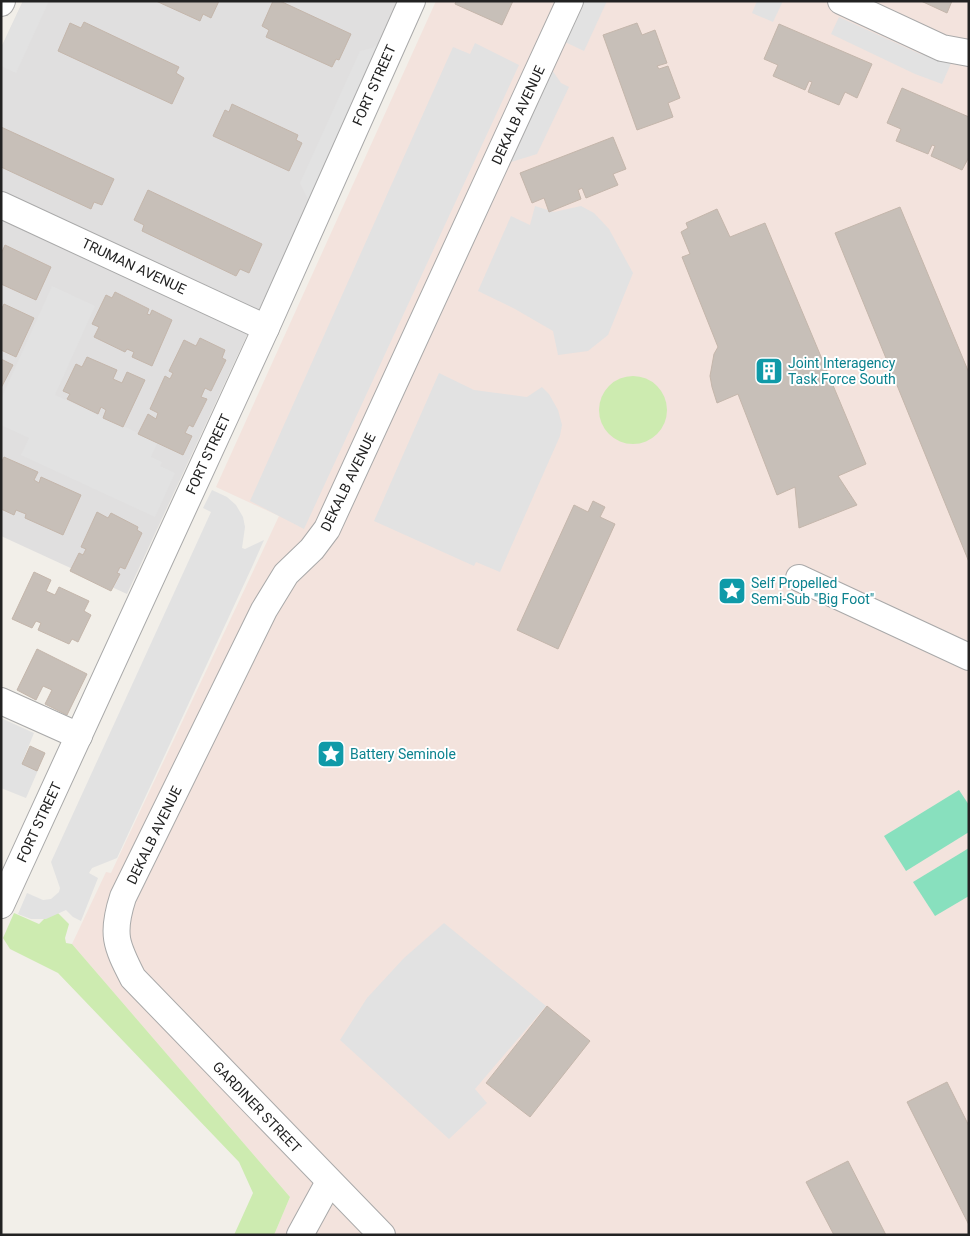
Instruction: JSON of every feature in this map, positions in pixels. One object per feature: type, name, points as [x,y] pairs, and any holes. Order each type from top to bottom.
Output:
[{"type":"street","name":"DEKALB AVENUE","points":[[133,978],[115,936],[117,918],[123,897],[264,610],[286,574],[312,549],[327,529],[570,1]]},
{"type":"street","points":[[841,1],[942,48],[969,53]]},
{"type":"street","name":"FORT STREET","points":[[1,905],[266,328],[409,6]]},
{"type":"street","name":"TRUMAN AVENUE","points":[[1,205],[266,328]]},
{"type":"street","points":[[799,578],[969,656]]},
{"type":"street","points":[[1,701],[79,736]]},
{"type":"street","name":"GARDINER STREET","points":[[133,978],[329,1182],[372,1232]]},
{"type":"street","points":[[300,1235],[329,1182]]},
{"type":"shaded area","points":[[23,1],[402,1],[127,594],[1,536],[1,48]]},
{"type":"shaded area","points":[[23,1],[49,1],[16,73],[1,66],[1,48]]},
{"type":"shaded area","points":[[436,1],[969,1],[969,1235],[274,1235],[290,1197],[72,944],[106,872],[111,873],[279,516],[216,487]]},
{"type":"shaded area","points":[[584,1],[607,1],[584,51],[565,42]]},
{"type":"shaded area","points":[[757,1],[783,1],[773,22],[752,13]]},
{"type":"shaded area","points":[[839,17],[920,54],[952,61],[942,84],[915,74],[831,34]]},
{"type":"shaded area","points":[[384,40],[309,201],[300,183],[360,51],[372,48]]},
{"type":"shaded area","points":[[475,43],[519,65],[304,529],[250,501],[453,47],[470,54]]},
{"type":"shaded area","points":[[552,70],[561,83],[569,87],[537,154],[511,162]]},
{"type":"shaded area","points":[[535,206],[554,212],[581,206],[594,213],[609,229],[633,273],[608,335],[588,351],[558,355],[553,331],[515,309],[478,291],[511,216],[530,225]]},
{"type":"shaded area","points":[[52,286],[95,306],[55,395],[158,442],[151,457],[162,462],[160,466],[175,473],[155,517],[21,455],[29,438],[1,425],[1,399]]},
{"type":"shaded area","points":[[439,373],[474,390],[527,397],[542,387],[549,394],[558,410],[562,425],[560,436],[500,572],[476,562],[474,566],[374,521]]},
{"type":"shaded area","points":[[212,490],[227,497],[236,505],[243,517],[245,527],[242,548],[245,549],[264,540],[252,567],[117,858],[92,868],[89,873],[98,878],[81,921],[73,917],[66,910],[46,919],[31,919],[18,914],[27,893],[43,900],[51,899],[59,892],[60,888],[51,862],[211,512],[203,508]]},
{"type":"shaded area","points":[[1,718],[34,733],[23,760],[39,768],[26,798],[1,788]]},
{"type":"shaded area","points":[[444,923],[546,1006],[475,1089],[487,1103],[449,1139],[340,1040],[367,998],[404,958]]},
{"type":"green space","points":[[633,376],[646,379],[657,386],[664,397],[667,410],[664,423],[657,434],[646,441],[633,444],[620,441],[609,434],[602,423],[599,410],[602,397],[609,386],[620,379]]},
{"type":"green space","points":[[959,790],[969,805],[969,832],[906,871],[884,836]]},
{"type":"green space","points":[[969,848],[969,896],[935,916],[913,882]]},
{"type":"green space","points":[[54,909],[69,924],[65,938],[66,943],[72,944],[290,1197],[274,1235],[234,1235],[253,1193],[239,1162],[58,973],[10,949],[3,938],[14,913],[39,924]]},
{"type":"building","points":[[156,1],[219,1],[211,18],[203,14],[200,21]]},
{"type":"building","points":[[273,1],[280,1],[351,34],[339,60],[336,59],[332,67],[266,37],[269,30],[262,26]]},
{"type":"building","points":[[456,1],[513,1],[502,25],[455,4]]},
{"type":"building","points":[[921,1],[952,1],[947,13]]},
{"type":"building","points":[[84,22],[179,67],[176,73],[184,78],[172,104],[58,51],[70,23],[81,28]]},
{"type":"building","points":[[637,23],[642,35],[655,30],[667,63],[657,66],[659,69],[668,66],[680,98],[668,103],[673,117],[637,130],[603,35]]},
{"type":"building","points":[[779,24],[872,64],[857,98],[845,92],[839,105],[808,92],[812,82],[809,81],[805,90],[773,76],[778,65],[764,59]]},
{"type":"building","points":[[902,88],[969,117],[969,157],[962,170],[931,156],[935,146],[932,145],[928,154],[896,141],[901,129],[887,123]]},
{"type":"building","points":[[232,104],[298,135],[296,140],[302,143],[289,171],[213,136],[225,110],[229,112]]},
{"type":"building","points":[[1,127],[114,179],[102,205],[94,202],[91,209],[1,167]]},
{"type":"building","points":[[613,137],[626,169],[613,174],[618,185],[586,198],[582,188],[578,190],[581,199],[549,212],[544,198],[532,203],[520,173]]},
{"type":"building","points":[[148,190],[262,244],[249,273],[240,269],[236,276],[142,231],[144,225],[134,220]]},
{"type":"building","points":[[900,207],[969,373],[969,562],[835,233]]},
{"type":"building","name":"Joint Interagency Task Force South","points":[[717,209],[730,237],[765,223],[866,464],[838,476],[857,505],[799,528],[795,487],[777,495],[738,394],[717,403],[712,387],[710,376],[714,354],[718,347],[682,257],[690,254],[681,232],[688,228],[686,223]]},
{"type":"building","points":[[5,245],[51,267],[36,300],[1,284],[1,254]]},
{"type":"building","points":[[115,292],[149,309],[147,314],[150,315],[152,310],[172,320],[152,366],[132,357],[134,352],[127,349],[125,352],[94,337],[99,327],[92,324],[106,295],[112,298]]},
{"type":"building","points":[[4,304],[34,318],[16,357],[1,350],[1,310]]},
{"type":"building","points":[[200,338],[225,350],[222,358],[226,360],[211,391],[205,388],[201,397],[207,399],[193,427],[189,425],[185,433],[192,436],[183,455],[138,434],[148,414],[156,419],[158,413],[150,409],[165,376],[170,379],[173,373],[169,371],[184,340],[196,346]]},
{"type":"building","points":[[87,357],[117,370],[113,379],[122,383],[127,372],[145,380],[123,427],[103,418],[106,410],[101,407],[98,414],[67,399],[70,394],[63,391],[76,364],[82,367]]},
{"type":"building","points":[[1,359],[13,365],[1,388]]},
{"type":"building","points":[[4,457],[38,472],[34,480],[39,483],[41,477],[81,495],[63,535],[25,518],[26,514],[16,510],[14,515],[1,509],[1,463]]},
{"type":"building","points":[[593,501],[605,507],[600,517],[615,524],[558,649],[517,630],[574,505],[588,512]]},
{"type":"building","points":[[97,512],[108,518],[111,513],[138,527],[137,530],[142,533],[125,569],[120,567],[117,573],[120,574],[111,591],[70,571],[79,553],[83,555],[86,549],[81,547]]},
{"type":"building","points":[[34,572],[51,580],[46,591],[55,595],[59,587],[89,601],[84,611],[91,615],[78,642],[72,639],[69,644],[38,630],[41,623],[36,621],[32,628],[12,619]]},
{"type":"building","points":[[37,649],[87,674],[67,715],[45,704],[52,690],[43,686],[36,700],[17,690]]},
{"type":"building","points":[[30,746],[45,753],[37,771],[22,764]]},
{"type":"building","points":[[547,1006],[590,1041],[530,1117],[486,1083]]},
{"type":"building","points":[[947,1082],[969,1126],[969,1225],[907,1102]]},
{"type":"building","points":[[848,1161],[886,1235],[834,1235],[806,1182]]},
{"type":"place","name":"Joint Interagency Task Force South","points":[[769,371]]},
{"type":"place","name":"Self Propelled Semi-Sub \"Big Foot\"","points":[[732,591]]},
{"type":"place","name":"Battery Seminole","points":[[331,754]]}]
